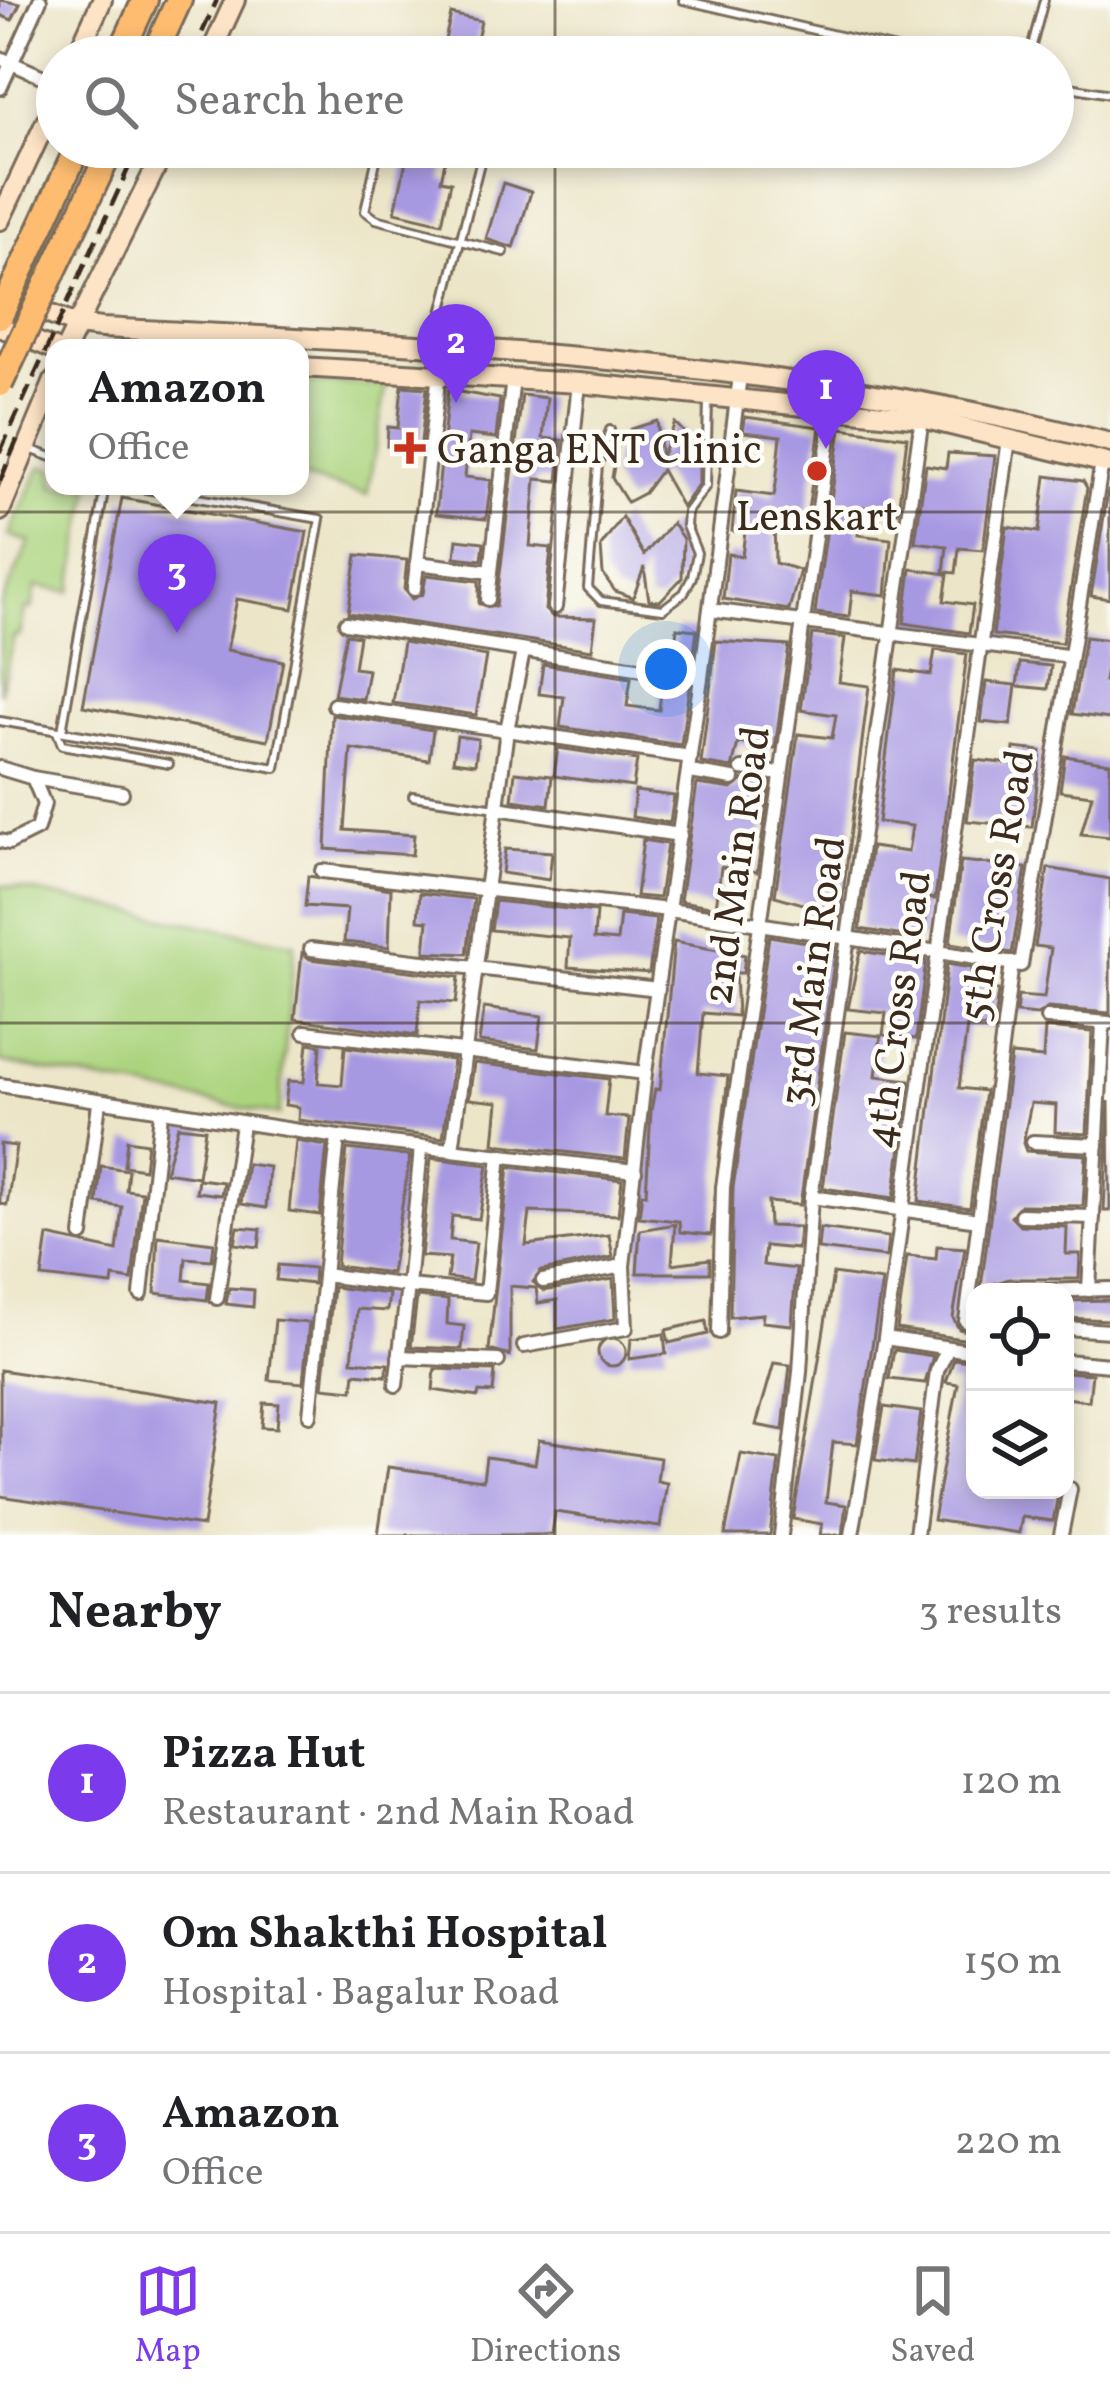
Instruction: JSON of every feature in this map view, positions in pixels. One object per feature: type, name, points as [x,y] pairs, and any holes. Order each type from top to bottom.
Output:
[{"type":"highway","points":[[129,36],[146,0]]},
{"type":"highway","points":[[163,36],[179,0]]},
{"type":"highway","points":[[0,316],[68,168]]},
{"type":"highway","points":[[0,385],[102,168]]},
{"type":"main road","points":[[219,36],[236,0]]},
{"type":"main road","points":[[83,36],[95,2]]},
{"type":"main road","points":[[0,220],[6,191],[36,136]]},
{"type":"main road","points":[[70,339],[155,168]]},
{"type":"main road","points":[[0,295],[76,325],[434,345],[740,376],[971,407],[1107,456]]},
{"type":"main road","points":[[0,327],[45,345]]},
{"type":"main road","points":[[309,368],[579,383],[922,418],[1009,440],[1107,456]]},
{"type":"main road","points":[[0,511],[45,406]]},
{"type":"street","points":[[0,88],[6,61],[40,0]]},
{"type":"street","points":[[6,61],[36,74]]},
{"type":"street","points":[[414,589],[439,373]]},
{"type":"street","points":[[524,1346],[626,1328],[623,1266],[645,1073],[691,764],[740,376]]},
{"type":"street","points":[[488,599],[513,378]]},
{"type":"street","points":[[555,608],[579,383]]},
{"type":"street","name":"2nd Main Road","points":[[719,1332],[723,1187],[833,409]]},
{"type":"street","name":"3rd Main Road","points":[[781,1535],[800,1372],[812,1197],[922,418]]},
{"type":"street","name":"4th Cross Road","points":[[852,1535],[885,1338],[1009,440]]},
{"type":"street","name":"5th Cross Road","points":[[973,1283],[1012,963],[1021,965],[1066,656],[1107,456]]},
{"type":"street","points":[[417,563],[490,572]]},
{"type":"street","points":[[710,610],[1066,656]]},
{"type":"street","points":[[346,623],[701,678]]},
{"type":"street","points":[[452,1150],[490,886],[496,808],[523,652]]},
{"type":"street","points":[[334,705],[508,730],[738,774],[781,774]]},
{"type":"street","points":[[0,768],[122,793]]},
{"type":"street","points":[[0,841],[9,843],[38,829],[44,804],[34,778]]},
{"type":"street","points":[[496,808],[680,835]]},
{"type":"street","points":[[322,871],[490,886],[1012,963]]},
{"type":"street","points":[[311,950],[658,989]]},
{"type":"street","points":[[1047,1018],[1107,1023],[1089,1290]]},
{"type":"street","points":[[305,1032],[645,1073]]},
{"type":"street","points":[[0,1085],[242,1124],[634,1171]]},
{"type":"street","points":[[82,1235],[99,1103]]},
{"type":"street","points":[[141,1294],[161,1113]]},
{"type":"street","points":[[217,1298],[242,1124]]},
{"type":"street","points":[[310,1415],[338,1137]]},
{"type":"street","points":[[1033,1142],[1097,1145]]},
{"type":"street","points":[[396,1384],[422,1148]]},
{"type":"street","points":[[323,1275],[485,1293],[500,1155]]},
{"type":"street","points":[[812,1197],[979,1220]]},
{"type":"street","points":[[1021,1215],[1093,1217]]},
{"type":"street","points":[[543,1281],[623,1266]]},
{"type":"street","points":[[1074,1290],[1110,1289]]},
{"type":"street","points":[[1074,1329],[1110,1331]]},
{"type":"street","points":[[885,1338],[966,1351]]},
{"type":"street","points":[[916,1535],[937,1371],[947,1350]]},
{"type":"street","points":[[399,1357],[498,1361]]},
{"type":"street","points":[[1074,1362],[1110,1365]]},
{"type":"street","points":[[1061,1535],[1068,1499]]},
{"type":"lane","points":[[683,0],[840,36]]},
{"type":"lane","points":[[1035,36],[1044,0]]},
{"type":"lane","points":[[1074,87],[1110,94]]},
{"type":"lane","points":[[374,168],[365,211],[376,219],[504,252]]},
{"type":"lane","points":[[434,345],[479,168]]},
{"type":"lane","points":[[610,430],[598,465],[588,588],[601,601],[663,609],[684,593],[692,577],[697,553],[686,526],[687,512],[706,485],[708,397]]},
{"type":"lane","points":[[30,449],[45,455]]},
{"type":"lane","points":[[103,495],[59,731],[62,745],[169,764]]},
{"type":"lane","points":[[0,721],[276,768],[320,519],[180,495]]},
{"type":"lane","points":[[413,796],[496,808]]},
{"type":"green space","points":[[309,382],[386,386],[367,495],[309,479]]},
{"type":"green space","points":[[41,466],[45,467],[45,495],[89,495],[71,592],[36,586],[32,609],[25,609],[20,636],[14,636],[0,694],[0,606],[30,542],[9,535]]},
{"type":"green space","points":[[0,885],[295,944],[279,1115],[0,1062]]},
{"type":"building","points":[[0,0],[20,4],[12,20],[0,15]]},
{"type":"building","points":[[451,14],[481,21],[478,36],[446,36]]},
{"type":"building","points":[[404,168],[444,168],[441,180],[451,182],[442,223],[395,212]]},
{"type":"building","points":[[503,183],[531,192],[514,248],[486,239]]},
{"type":"building","points":[[402,386],[427,388],[420,450],[387,446],[388,427],[398,428]]},
{"type":"building","points":[[448,390],[500,399],[496,438],[469,435],[465,477],[491,480],[486,519],[436,514]]},
{"type":"building","points":[[522,395],[547,398],[543,438],[562,440],[558,481],[536,479],[530,546],[551,548],[545,610],[553,617],[596,618],[592,650],[348,613],[357,555],[407,560],[404,589],[412,599],[423,594],[426,575],[479,581],[479,604],[496,606]]},
{"type":"building","points":[[745,417],[820,427],[807,517],[774,514],[775,563],[800,570],[789,610],[723,599],[728,554],[742,556],[745,532],[732,531],[736,491],[774,496],[776,484],[781,436],[743,432]]},
{"type":"building","points":[[657,421],[661,457],[675,423],[699,447],[699,483],[682,507],[661,470],[644,493],[627,502],[612,478],[618,442],[631,429]]},
{"type":"building","points":[[841,428],[907,437],[898,512],[862,507],[858,535],[891,539],[886,595],[852,591],[849,617],[815,613]]},
{"type":"building","points":[[948,453],[995,456],[983,550],[959,548],[956,573],[944,572],[947,546],[915,542],[926,465],[946,468]]},
{"type":"building","points":[[1046,476],[1083,481],[1087,488],[1062,643],[993,635],[1007,527],[1039,532]]},
{"type":"building","points":[[1110,491],[1110,599],[1091,596]]},
{"type":"building","points":[[122,498],[307,532],[293,609],[237,599],[227,650],[283,661],[268,740],[83,706]]},
{"type":"building","points":[[622,517],[644,555],[672,523],[683,539],[682,578],[660,601],[649,600],[644,567],[633,598],[615,591],[603,574],[601,546]]},
{"type":"building","points":[[457,539],[484,542],[482,560],[455,557]]},
{"type":"building","points":[[911,569],[948,574],[944,601],[973,605],[969,633],[904,623]]},
{"type":"building","points":[[677,628],[697,630],[692,666],[673,663]]},
{"type":"building","points":[[346,634],[359,636],[354,668],[368,670],[363,699],[334,695]]},
{"type":"building","points":[[812,634],[845,638],[839,682],[869,686],[839,926],[805,921],[807,905],[775,896],[798,734],[832,738],[836,715],[801,710]]},
{"type":"building","points":[[1085,637],[1110,640],[1104,681],[1110,682],[1110,719],[1072,714]]},
{"type":"building","points":[[716,641],[789,646],[775,748],[738,743],[732,768],[701,763]]},
{"type":"building","points":[[403,642],[486,656],[476,715],[393,703]]},
{"type":"building","points":[[935,650],[967,654],[935,899],[929,898],[923,939],[860,929],[871,847],[908,852],[912,826],[878,822],[897,670],[931,675]]},
{"type":"building","points":[[1020,663],[1051,666],[1048,689],[1017,686]]},
{"type":"building","points":[[543,664],[631,678],[627,706],[659,710],[662,683],[689,687],[681,745],[560,727],[564,697],[539,694]]},
{"type":"building","points":[[986,682],[1016,685],[1011,725],[981,722]]},
{"type":"building","points":[[332,715],[433,730],[429,760],[351,749],[345,830],[414,835],[412,855],[326,849]]},
{"type":"building","points":[[457,736],[478,739],[475,764],[453,761]]},
{"type":"building","points":[[558,748],[637,760],[633,787],[554,776]]},
{"type":"building","points":[[1014,748],[1041,751],[1032,827],[967,821],[975,760],[1012,764]]},
{"type":"building","points":[[1065,756],[1110,763],[1110,837],[1081,834],[1092,795],[1060,791]]},
{"type":"building","points":[[515,772],[552,776],[549,805],[512,800]]},
{"type":"building","points":[[743,780],[770,783],[757,872],[721,867],[716,907],[680,901],[697,784],[732,789]]},
{"type":"building","points":[[635,791],[674,796],[670,823],[632,817]]},
{"type":"building","points":[[643,840],[667,844],[659,898],[636,896]]},
{"type":"building","points":[[505,849],[552,852],[549,880],[502,873]]},
{"type":"building","points":[[961,861],[1026,868],[1012,953],[950,943]]},
{"type":"building","points":[[1048,868],[1110,879],[1110,1013],[1048,1008],[1037,1015],[1016,1013],[1018,996],[1044,998],[1051,948],[1035,946]]},
{"type":"building","points":[[308,876],[391,889],[389,947],[344,942],[347,909],[305,906]]},
{"type":"building","points":[[420,893],[474,899],[467,954],[425,952],[428,921],[418,920]]},
{"type":"building","points":[[495,901],[596,912],[594,939],[617,941],[620,915],[656,919],[649,973],[568,967],[570,938],[491,930]]},
{"type":"building","points":[[769,936],[836,947],[800,1205],[768,1202],[769,1226],[799,1227],[797,1249],[765,1246],[763,1265],[796,1269],[792,1325],[762,1322],[763,1314],[730,1317],[733,1188]]},
{"type":"building","points":[[674,942],[745,955],[743,973],[735,973],[737,1016],[703,1013],[698,1073],[728,1076],[711,1235],[680,1232],[679,1221],[639,1217],[642,1193],[646,1194],[651,1111],[655,1089],[660,1090]]},
{"type":"building","points":[[860,951],[926,961],[916,1039],[883,1035],[886,1013],[848,1009]]},
{"type":"building","points":[[302,953],[310,959],[459,977],[456,1003],[420,1000],[417,1035],[295,1019]]},
{"type":"building","points":[[947,964],[972,968],[969,987],[998,991],[993,1029],[967,1026],[959,1088],[985,1091],[970,1208],[919,1201]]},
{"type":"building","points":[[484,1008],[542,1016],[538,1049],[479,1042]]},
{"type":"building","points":[[1045,1028],[1092,1032],[1087,1134],[1055,1132],[1056,1105],[1031,1103],[1023,1143],[1026,1151],[1086,1155],[1083,1206],[1020,1205],[1011,1216],[1020,1225],[1067,1227],[1066,1254],[1080,1254],[1079,1279],[982,1283],[1011,1055],[1043,1058]]},
{"type":"building","points":[[845,1032],[881,1036],[876,1076],[910,1080],[894,1198],[823,1188]]},
{"type":"building","points":[[308,1043],[321,1045],[318,1083],[342,1085],[345,1047],[453,1060],[443,1138],[298,1120],[299,1107],[285,1105],[288,1081],[304,1082]]},
{"type":"building","points":[[474,1063],[609,1079],[605,1116],[629,1118],[625,1159],[494,1144],[498,1102],[469,1099]]},
{"type":"building","points":[[1109,1101],[1110,1211],[1104,1211],[1107,1147]]},
{"type":"building","points":[[178,1126],[205,1129],[198,1177],[165,1172]]},
{"type":"building","points":[[127,1140],[147,1143],[144,1169],[124,1166]]},
{"type":"building","points":[[296,1141],[327,1146],[320,1215],[289,1211]]},
{"type":"building","points":[[0,1144],[16,1146],[7,1205],[0,1204]]},
{"type":"building","points":[[347,1149],[410,1156],[391,1273],[336,1266]]},
{"type":"building","points":[[431,1158],[488,1165],[479,1219],[452,1216],[450,1240],[476,1243],[471,1281],[447,1278],[450,1258],[421,1256]]},
{"type":"building","points":[[247,1164],[269,1167],[266,1208],[241,1204]]},
{"type":"building","points":[[101,1166],[128,1170],[126,1190],[142,1192],[132,1280],[113,1277],[112,1285],[42,1277],[48,1236],[117,1251],[122,1207],[97,1203]]},
{"type":"building","points":[[509,1167],[622,1180],[618,1215],[530,1212],[526,1245],[609,1235],[613,1257],[541,1271],[533,1282],[544,1291],[613,1279],[615,1319],[557,1329],[557,1300],[538,1303],[536,1288],[510,1286],[510,1356],[489,1350]]},
{"type":"building","points":[[198,1179],[223,1182],[221,1195],[196,1192]]},
{"type":"building","points":[[675,1224],[672,1264],[710,1259],[710,1273],[637,1273],[640,1230]]},
{"type":"building","points":[[238,1227],[261,1229],[259,1247],[235,1244]]},
{"type":"building","points":[[820,1228],[888,1237],[886,1257],[818,1249]]},
{"type":"building","points":[[158,1236],[214,1243],[212,1260],[186,1258],[184,1280],[209,1283],[207,1300],[155,1293]]},
{"type":"building","points":[[937,1246],[965,1248],[953,1318],[966,1331],[966,1340],[897,1329],[907,1256],[936,1259]]},
{"type":"building","points":[[278,1265],[314,1268],[313,1284],[276,1280]]},
{"type":"building","points":[[833,1274],[882,1281],[857,1444],[833,1442],[826,1502],[846,1505],[842,1535],[820,1535],[822,1524],[793,1519]]},
{"type":"building","points":[[333,1287],[389,1294],[387,1311],[357,1309],[352,1361],[388,1364],[386,1376],[355,1373],[353,1390],[323,1387]]},
{"type":"building","points":[[229,1288],[254,1290],[253,1307],[226,1304]]},
{"type":"building","points":[[417,1297],[448,1300],[447,1324],[464,1326],[462,1349],[411,1347]]},
{"type":"building","points":[[1110,1300],[1110,1320],[1074,1318],[1074,1301]]},
{"type":"building","points":[[275,1320],[309,1323],[303,1383],[269,1380]]},
{"type":"building","points":[[706,1321],[708,1334],[669,1343],[666,1330]]},
{"type":"building","points":[[664,1334],[666,1354],[629,1359],[631,1339]]},
{"type":"building","points":[[612,1338],[622,1342],[626,1352],[622,1362],[612,1366],[602,1362],[598,1352],[602,1342]]},
{"type":"building","points":[[894,1350],[933,1356],[925,1383],[889,1379]]},
{"type":"building","points":[[954,1359],[966,1361],[966,1499],[1057,1499],[1053,1521],[1022,1517],[1019,1533],[933,1520],[958,1384],[946,1382]]},
{"type":"building","points":[[774,1363],[790,1365],[783,1430],[756,1425]]},
{"type":"building","points":[[435,1369],[495,1371],[493,1393],[479,1392],[478,1397],[433,1390]]},
{"type":"building","points":[[0,1370],[221,1403],[203,1526],[0,1496]]},
{"type":"building","points":[[1074,1373],[1092,1374],[1089,1401],[1074,1399]]},
{"type":"building","points":[[264,1403],[279,1404],[277,1428],[262,1427]]},
{"type":"building","points":[[884,1407],[921,1412],[914,1465],[875,1460]]},
{"type":"building","points":[[539,1440],[660,1458],[657,1481],[667,1483],[660,1527],[555,1512],[552,1535],[378,1535],[388,1467],[483,1480],[486,1457],[535,1464]]},
{"type":"building","points":[[741,1454],[779,1460],[770,1535],[725,1535]]},
{"type":"railway","points":[[201,36],[217,0]]},
{"type":"railway","points":[[51,339],[128,168]]},
{"type":"railway","points":[[0,452],[45,353]]},
{"type":"railway","points":[[0,481],[18,437]]},
{"type":"place","name":"Om Shakthi Hospital","points":[[456,403]]},
{"type":"place","name":"Ganga ENT Clinic","points":[[410,448]]},
{"type":"place","name":"Pizza Hut","points":[[826,449]]},
{"type":"place","name":"Lenskart","points":[[817,471]]},
{"type":"place","name":"Amazon","points":[[177,633]]}]
